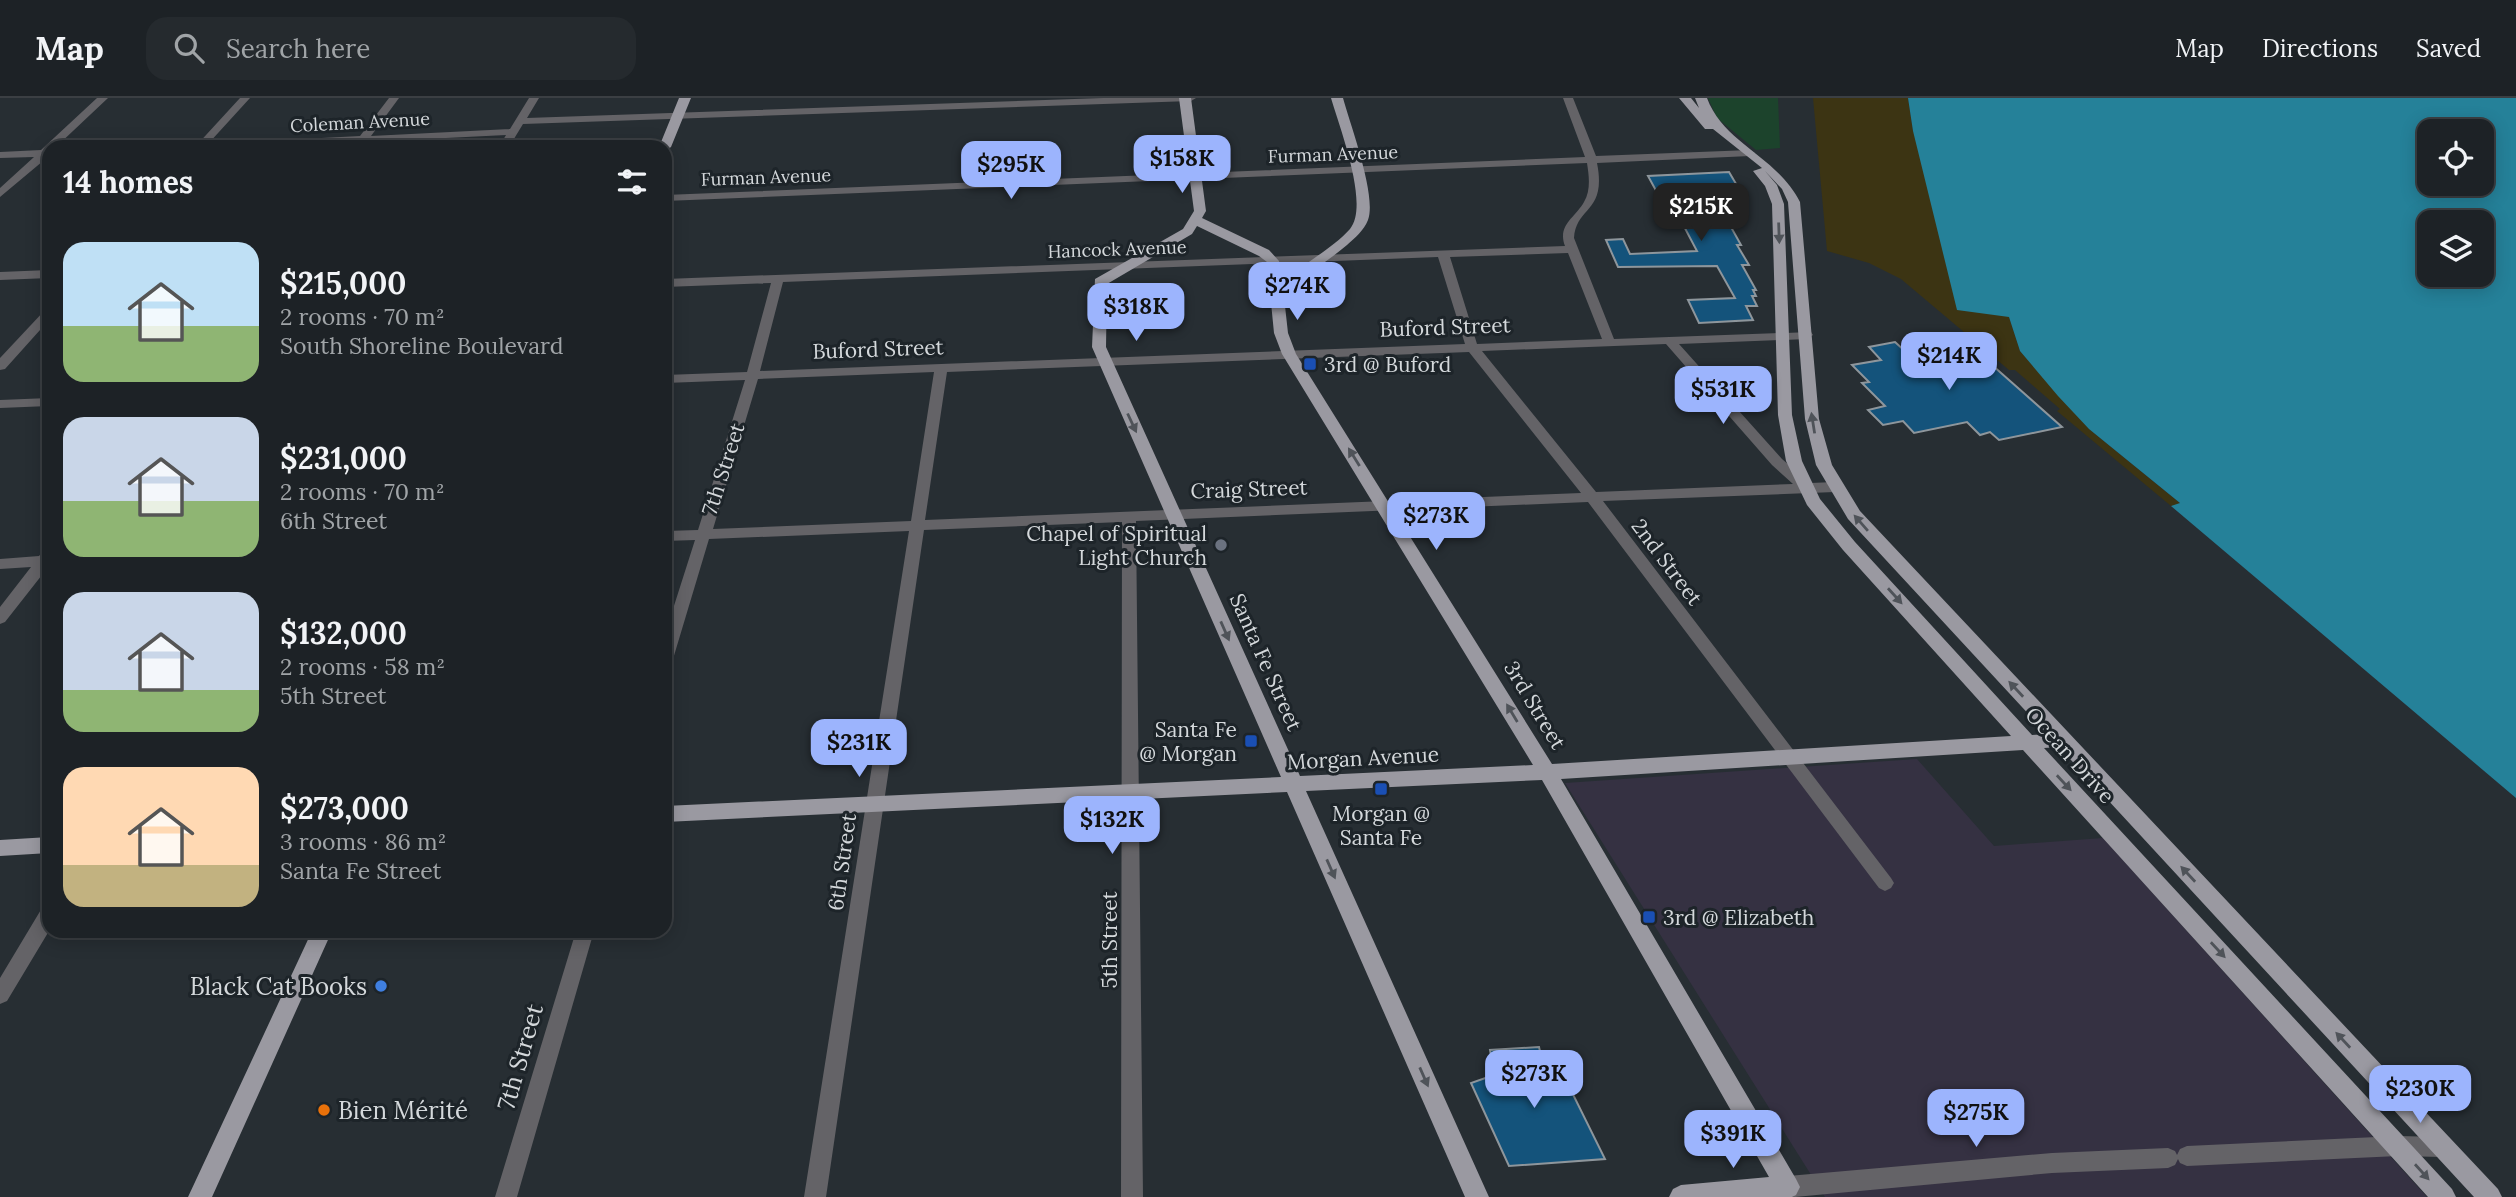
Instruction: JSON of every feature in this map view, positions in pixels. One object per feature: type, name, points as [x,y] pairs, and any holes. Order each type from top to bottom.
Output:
[{"type":"main road","points":[[668,140],[685,98]]},
{"type":"main road","points":[[1100,282],[1188,232],[1196,221],[1200,211],[1185,98]]},
{"type":"main road","points":[[1277,296],[1294,276],[1354,232],[1364,213],[1337,98]]},
{"type":"main road","points":[[1685,98],[1699,118],[1746,153]]},
{"type":"main road","points":[[1700,98],[1713,121],[1746,153],[1771,185],[1778,204],[1788,437],[1805,487]]},
{"type":"main road","name":"Ocean Drive","points":[[1746,153],[1776,174],[1794,202],[1812,419],[1824,465],[1854,515],[2490,1197]]},
{"type":"main road","points":[[1196,221],[1264,253],[1273,261]]},
{"type":"main road","name":"3rd Street","points":[[1273,261],[1281,333],[1289,354],[1385,505],[1547,772],[1788,1187]]},
{"type":"main road","name":"Santa Fe Street","points":[[1100,282],[1099,347],[1104,361],[1477,1197]]},
{"type":"main road","name":"Ocean Drive","points":[[1805,487],[1824,516],[1850,546],[2444,1197]]},
{"type":"main road","name":"Morgan Avenue","points":[[672,814],[1547,772],[2063,740]]},
{"type":"main road","points":[[0,848],[42,845]]},
{"type":"main road","points":[[201,1197],[318,938]]},
{"type":"main road","points":[[1681,1197],[1788,1187]]},
{"type":"street","points":[[59,140],[103,98]]},
{"type":"street","points":[[206,140],[245,98]]},
{"type":"street","points":[[362,140],[394,98]]},
{"type":"street","points":[[507,140],[534,98]]},
{"type":"street","points":[[828,111],[832,98]]},
{"type":"street","points":[[519,121],[828,111],[1037,100],[1191,98]]},
{"type":"street","points":[[1568,98],[1592,161],[1596,181],[1595,193],[1568,229],[1570,249],[1609,341]]},
{"type":"street","name":"Coleman Avenue","points":[[401,140],[511,132]]},
{"type":"street","points":[[0,155],[42,151]]},
{"type":"street","name":"Furman Avenue","points":[[672,198],[832,187],[1355,167],[1592,161],[1746,153]]},
{"type":"street","points":[[0,194],[42,156]]},
{"type":"street","name":"Furman Avenue","points":[[672,189],[832,187]]},
{"type":"street","points":[[1344,240],[1364,256]]},
{"type":"street","name":"Hancock Avenue","points":[[672,283],[1570,249]]},
{"type":"street","name":"2nd Street","points":[[1443,254],[1472,347],[1592,497],[1885,883]]},
{"type":"street","points":[[1092,268],[1100,282]]},
{"type":"street","points":[[0,276],[42,274]]},
{"type":"street","name":"7th Street","points":[[672,636],[753,375],[778,278]]},
{"type":"street","points":[[0,366],[42,321]]},
{"type":"street","name":"Buford Street","points":[[672,379],[1807,335]]},
{"type":"street","name":"Ocean Drive","points":[[1668,339],[1777,461],[1805,487]]},
{"type":"street","name":"6th Street","points":[[816,1197],[941,368]]},
{"type":"street","points":[[0,404],[42,402]]},
{"type":"street","name":"Craig Street","points":[[672,536],[1835,487]]},
{"type":"street","name":"5th Street","points":[[1129,516],[1132,1197]]},
{"type":"street","points":[[0,564],[42,560]]},
{"type":"street","points":[[0,618],[42,565]]},
{"type":"street","points":[[0,995],[42,926]]},
{"type":"street","name":"7th Street","points":[[506,1197],[583,938]]},
{"type":"street","points":[[1788,1187],[2052,1163],[2398,1146],[2442,1147]]},
{"type":"shaded area","points":[[1917,759],[1994,846],[2103,838],[2427,1197],[1825,1197],[1565,783]]},
{"type":"green space","points":[[1708,98],[1778,98],[1780,148],[1756,150],[1717,118]]},
{"type":"sand","points":[[1813,98],[1908,98],[1913,131],[2009,317],[2020,351],[2089,429],[2181,504],[2171,506],[2057,411],[2060,409],[2015,370],[2009,370],[1901,279],[1869,263],[1827,251]]},
{"type":"water","points":[[1908,98],[2516,98],[2516,798],[2171,506],[2180,503],[2089,429],[2020,351],[2009,317],[1957,310],[1913,131]]},
{"type":"building","points":[[1729,172],[1742,194],[1713,195],[1749,265],[1742,265],[1756,290],[1753,290],[1756,296],[1752,296],[1757,306],[1746,306],[1753,320],[1699,323],[1688,300],[1735,298],[1717,266],[1618,267],[1606,240],[1623,239],[1630,254],[1697,251],[1668,196],[1659,196],[1648,176]]},
{"type":"building","points":[[1895,342],[1907,353],[1966,342],[2062,427],[1999,440],[1990,432],[1980,435],[1967,422],[1914,433],[1903,421],[1883,425],[1868,410],[1885,406],[1862,383],[1869,382],[1852,365],[1881,360],[1869,347]]},
{"type":"building","points":[[1539,1047],[1542,1060],[1554,1056],[1605,1159],[1509,1166],[1471,1083],[1494,1075],[1490,1050]]},
{"type":"place","name":"3rd @ Buford","points":[[1310,364]]},
{"type":"place","name":"Chapel of Spiritual Light Church","points":[[1221,545]]},
{"type":"place","name":"Santa Fe @ Morgan","points":[[1251,741]]},
{"type":"place","name":"Morgan @ Santa Fe","points":[[1381,789]]},
{"type":"place","name":"3rd @ Elizabeth","points":[[1649,917]]},
{"type":"place","name":"Black Cat Books","points":[[381,986]]},
{"type":"place","name":"Bien Mérité","points":[[324,1110]]}]
